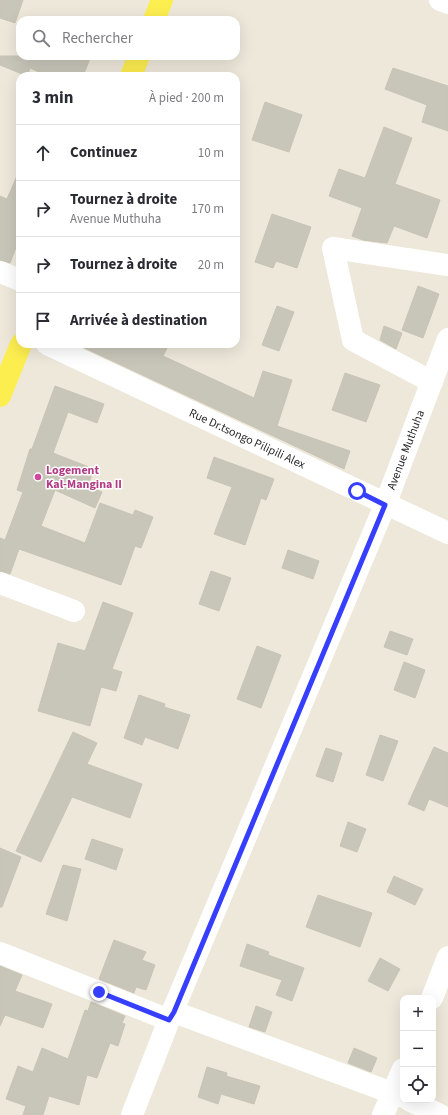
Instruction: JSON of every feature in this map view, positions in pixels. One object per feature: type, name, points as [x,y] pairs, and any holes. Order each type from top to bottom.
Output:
[{"type":"main road","points":[[156,16],[162,0]]},
{"type":"main road","points":[[133,72],[137,60]]},
{"type":"main road","points":[[0,396],[19,348]]},
{"type":"street","points":[[440,0],[448,3]]},
{"type":"street","points":[[432,382],[352,340],[333,248],[448,265]]},
{"type":"street","points":[[0,272],[16,278]]},
{"type":"street","name":"Avenue Muthuha","points":[[132,1115],[385,505],[448,339]]},
{"type":"street","name":"Rue Dr.tsongo Pilipili Alex","points":[[55,348],[385,505],[448,533]]},
{"type":"street","points":[[0,582],[74,611]]},
{"type":"street","points":[[0,953],[172,1016],[400,1096]]},
{"type":"street","points":[[433,995],[448,957]]},
{"type":"street","points":[[383,1115],[400,1099]]},
{"type":"street","points":[[415,1103],[440,1115]]},
{"type":"building","points":[[0,0],[23,0],[17,16],[16,16],[15,23],[0,18]]},
{"type":"building","points":[[0,56],[16,56],[16,60],[89,60],[85,72],[39,72],[30,68],[28,72],[17,72],[0,65]]},
{"type":"building","points":[[393,68],[448,86],[448,131],[422,122],[427,105],[385,89]]},
{"type":"building","points":[[265,102],[302,115],[289,152],[252,140]]},
{"type":"building","points":[[384,127],[412,138],[395,184],[440,200],[427,238],[394,226],[387,243],[363,240],[352,236],[362,208],[329,196],[339,169],[365,178]]},
{"type":"building","points":[[16,178],[16,247],[10,263],[0,260],[0,196],[7,199]]},
{"type":"building","points":[[272,214],[311,227],[297,268],[276,261],[273,268],[255,262]]},
{"type":"building","points":[[418,286],[439,294],[423,338],[402,330]]},
{"type":"building","points":[[277,306],[294,312],[279,351],[262,345]]},
{"type":"building","points":[[384,326],[402,333],[396,349],[380,340]]},
{"type":"building","points":[[85,348],[167,348],[163,356],[254,398],[263,371],[292,380],[277,426],[350,451],[344,469]]},
{"type":"building","points":[[345,373],[380,385],[366,422],[332,410]]},
{"type":"building","points":[[55,386],[104,404],[97,423],[68,412],[53,453],[94,469],[88,485],[102,492],[95,508],[55,490],[41,526],[85,543],[100,503],[133,515],[135,510],[153,517],[141,548],[135,546],[121,585],[19,549],[10,574],[0,571],[0,538],[5,540],[23,492],[17,490],[30,449],[32,449]]},
{"type":"building","points":[[214,457],[274,479],[266,500],[261,498],[245,545],[214,534],[232,487],[207,478]]},
{"type":"building","points":[[288,550],[319,561],[313,579],[282,568]]},
{"type":"building","points":[[211,571],[231,578],[219,611],[199,604]]},
{"type":"building","points":[[103,602],[133,613],[112,669],[122,672],[116,691],[101,687],[90,726],[38,711],[58,643],[85,651]]},
{"type":"building","points":[[390,631],[413,639],[407,655],[384,647]]},
{"type":"building","points":[[257,646],[281,655],[261,708],[237,699]]},
{"type":"building","points":[[404,662],[425,670],[415,698],[394,690]]},
{"type":"building","points":[[139,695],[165,704],[164,707],[190,715],[178,749],[145,737],[142,745],[124,738]]},
{"type":"building","points":[[73,732],[97,743],[87,764],[142,784],[130,818],[72,797],[41,862],[16,851]]},
{"type":"building","points":[[380,735],[398,741],[383,781],[366,775]]},
{"type":"building","points":[[434,747],[448,753],[448,807],[429,799],[424,811],[408,804]]},
{"type":"building","points":[[326,748],[342,753],[333,782],[316,776]]},
{"type":"building","points":[[348,822],[366,829],[357,852],[340,846]]},
{"type":"building","points":[[92,839],[123,849],[116,870],[85,859]]},
{"type":"building","points":[[0,848],[21,857],[2,907],[0,907]]},
{"type":"building","points":[[63,865],[81,869],[67,921],[46,914]]},
{"type":"building","points":[[394,876],[423,889],[415,905],[387,892]]},
{"type":"building","points":[[318,895],[372,913],[360,947],[306,927]]},
{"type":"building","points":[[114,940],[146,952],[142,960],[155,965],[146,990],[136,987],[134,993],[99,979]]},
{"type":"building","points":[[247,944],[269,952],[268,955],[304,968],[292,1001],[276,995],[282,980],[240,966]]},
{"type":"building","points":[[380,958],[400,969],[388,991],[368,981]]},
{"type":"building","points":[[0,966],[22,975],[15,991],[52,1004],[43,1028],[5,1015],[0,1026]]},
{"type":"building","points":[[91,1002],[125,1016],[122,1023],[125,1024],[118,1046],[110,1043],[97,1078],[87,1075],[79,1105],[49,1096],[43,1115],[23,1115],[26,1106],[6,1099],[18,1066],[33,1072],[42,1048],[68,1059],[85,1010],[88,1011]]},
{"type":"building","points":[[256,1006],[272,1012],[265,1032],[249,1027]]},
{"type":"building","points":[[354,1048],[377,1058],[371,1072],[348,1063]]},
{"type":"building","points":[[207,1067],[227,1073],[226,1076],[260,1086],[254,1104],[221,1094],[218,1104],[198,1097]]},
{"type":"place","name":"Logement Kal-Mangina II","points":[[38,477]]},
{"type":"route","points":[[99,992],[169,1020],[174,1012],[385,505],[357,491]]}]
